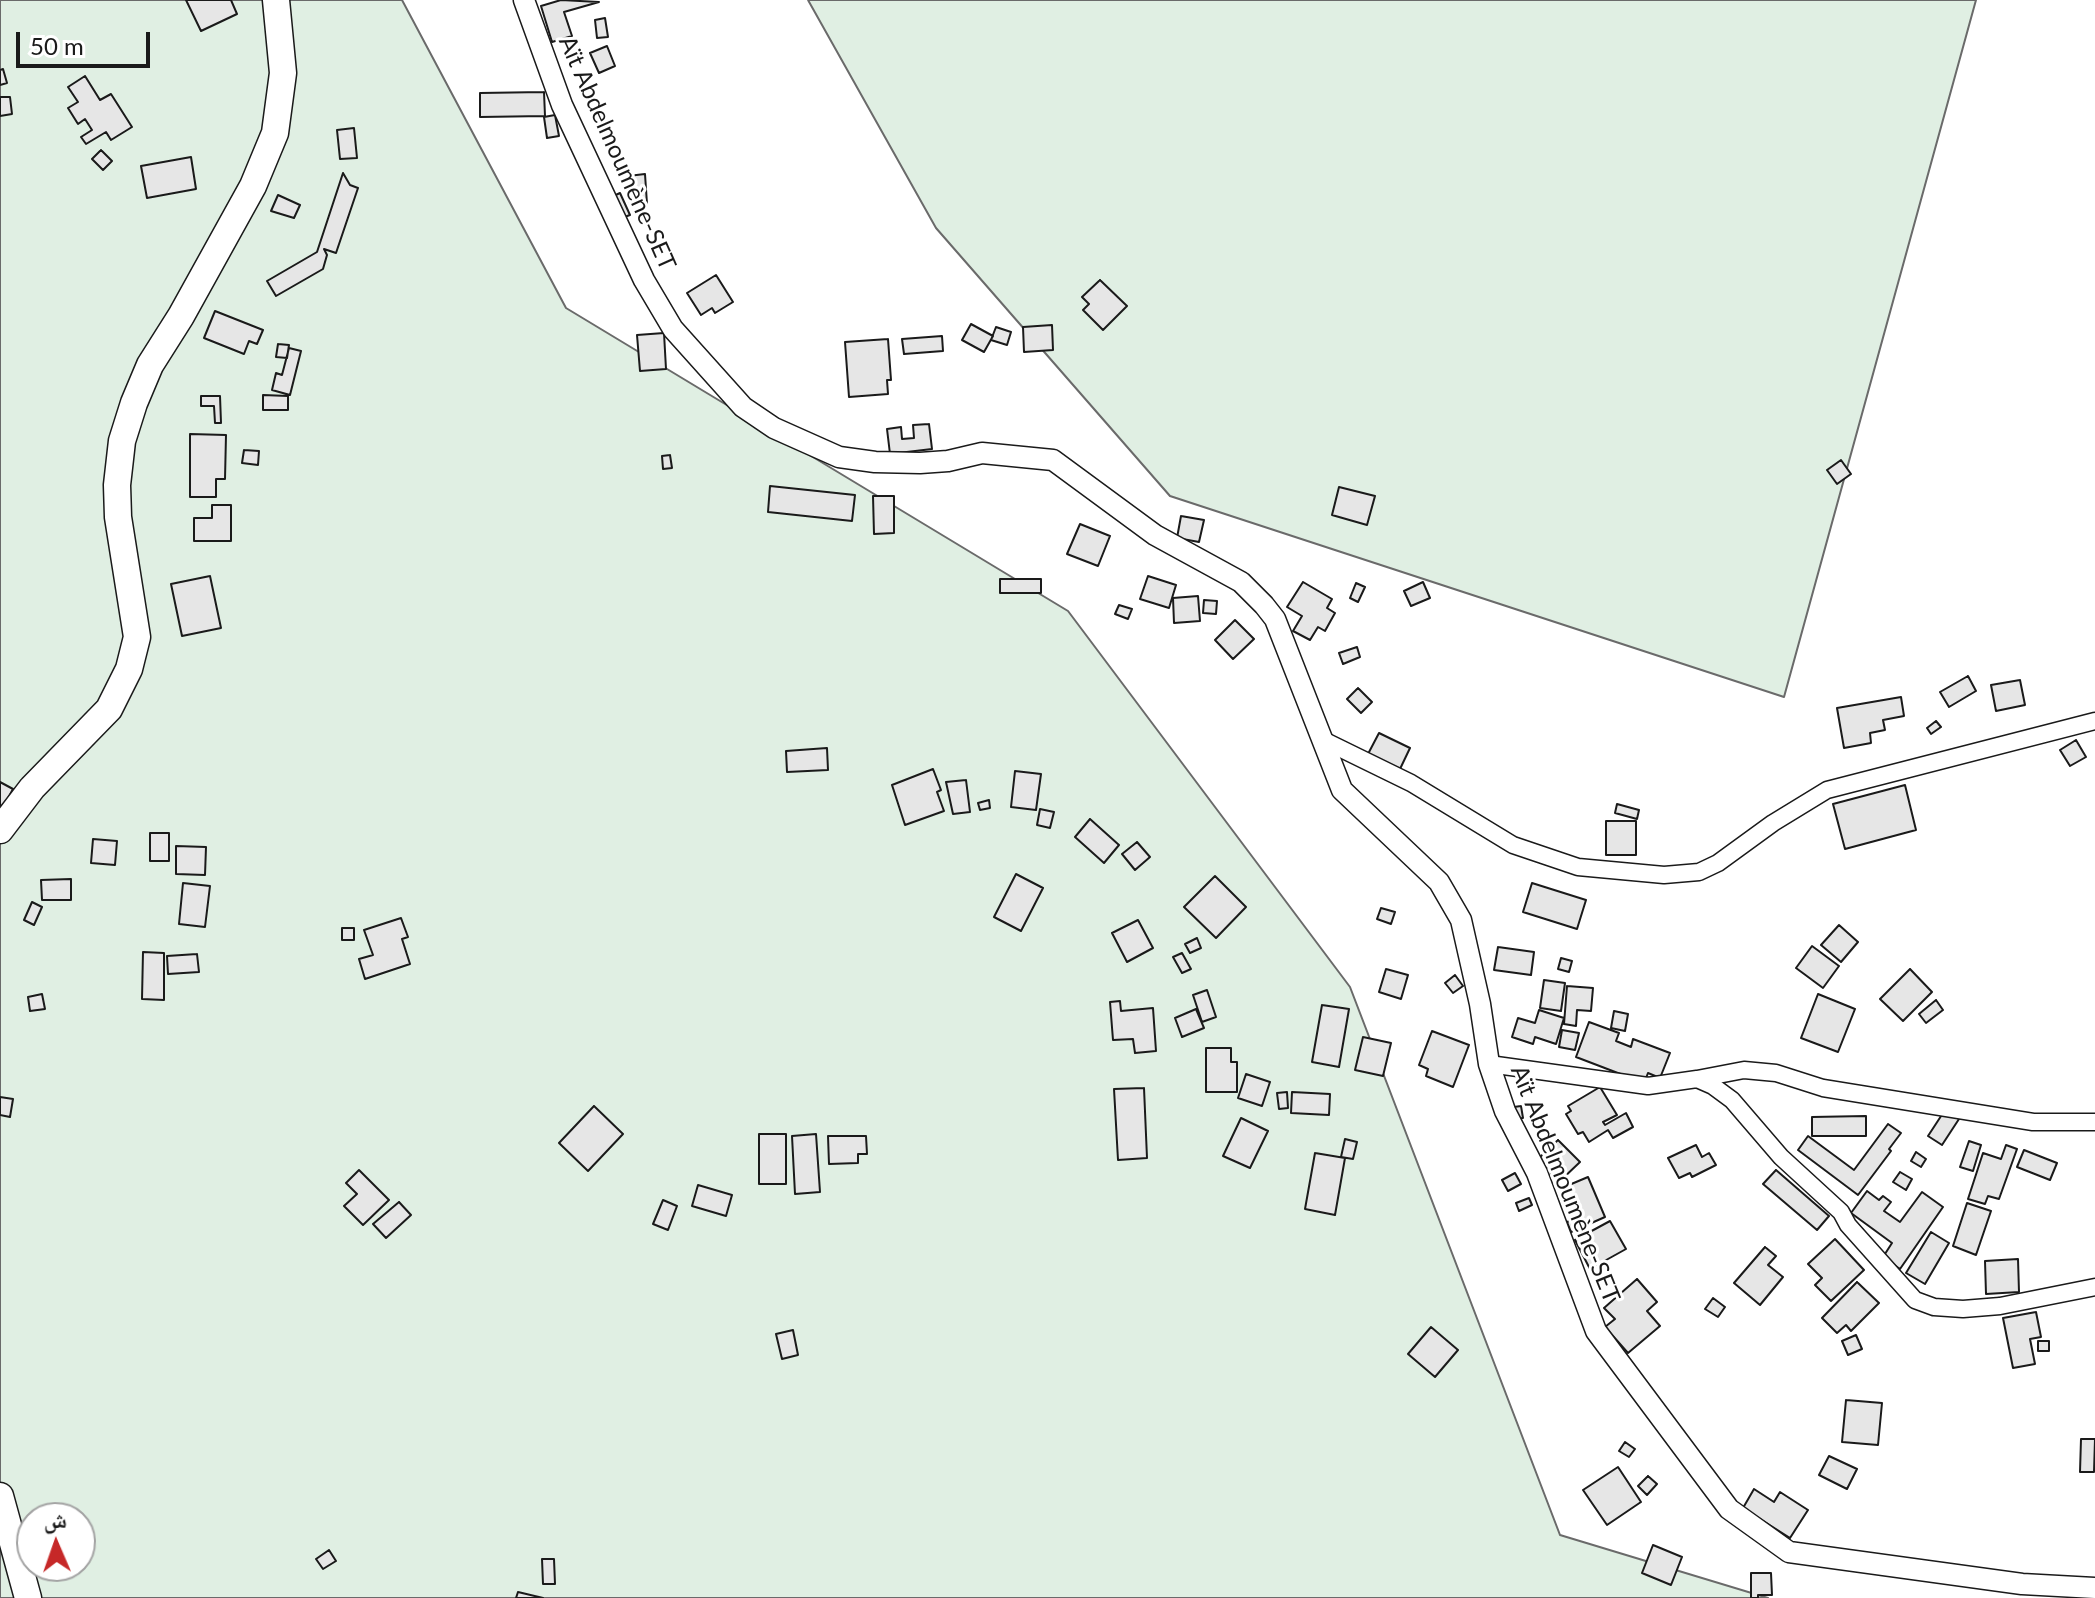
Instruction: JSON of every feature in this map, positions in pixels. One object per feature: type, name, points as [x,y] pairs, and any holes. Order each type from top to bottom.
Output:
[{"type":"main road","points":[[0,830],[32,788],[109,709],[129,669],[137,637],[118,517],[117,485],[122,441],[150,365],[181,316],[253,186],[275,133],[283,73],[276,0]]},
{"type":"main road","points":[[0,1496],[28,1598]]},
{"type":"street","name":"Aït Abdelmoumène-SET","points":[[524,0],[562,105],[644,280],[673,329],[743,407],[774,428],[839,457],[920,463],[948,461],[982,453],[1053,460],[1155,535],[1241,582],[1264,605],[1275,619],[1342,790],[1439,882],[1461,920],[1480,1004],[1489,1064],[1505,1111],[1537,1173],[1596,1331],[1729,1509],[1789,1552],[2022,1584],[2095,1588]]},
{"type":"street","points":[[1323,740],[1411,783],[1513,845],[1578,867],[1664,875],[1699,872],[1718,863],[1773,823],[1827,790],[2095,721]]},
{"type":"street","points":[[1489,1064],[1648,1086],[1744,1070],[1776,1073],[1823,1088],[2033,1122],[2095,1122]]},
{"type":"street","points":[[1697,1079],[1732,1100],[1781,1157],[1841,1212],[1848,1225],[1915,1300],[1934,1307],[1963,1309],[2000,1306],[2095,1287]]},
{"type":"green space","points":[[0,0],[402,0],[566,308],[1068,611],[1350,987],[1560,1535],[1768,1598],[0,1598]]},
{"type":"green space","points":[[808,0],[1976,0],[1784,697],[1170,496],[936,228]]},
{"type":"building","points":[[186,0],[231,0],[237,14],[201,31]]},
{"type":"building","points":[[561,0],[599,2],[564,12],[572,36],[552,42],[541,6]]},
{"type":"building","points":[[605,18],[608,37],[597,38],[595,20]]},
{"type":"building","points":[[607,46],[615,66],[599,73],[590,53]]},
{"type":"building","points":[[3,69],[7,83],[0,85],[0,70]]},
{"type":"building","points":[[85,76],[100,100],[111,94],[132,127],[111,140],[106,132],[86,144],[81,137],[92,130],[85,119],[78,124],[68,108],[78,102],[68,87]]},
{"type":"building","points":[[544,92],[545,116],[480,117],[480,93]]},
{"type":"building","points":[[0,97],[10,97],[12,114],[0,116]]},
{"type":"building","points":[[555,115],[559,136],[547,138],[544,117]]},
{"type":"building","points":[[354,128],[357,158],[340,159],[337,130]]},
{"type":"building","points":[[101,150],[112,161],[103,170],[92,159]]},
{"type":"building","points":[[191,157],[196,189],[147,198],[141,166]]},
{"type":"building","points":[[343,173],[350,185],[358,188],[336,253],[324,249],[327,255],[323,269],[276,296],[267,281],[317,252]]},
{"type":"building","points":[[645,174],[647,204],[630,205],[628,176]]},
{"type":"building","points":[[620,193],[630,215],[616,220],[607,199]]},
{"type":"building","points":[[278,195],[300,205],[294,218],[271,211]]},
{"type":"building","points":[[716,275],[733,302],[715,313],[712,308],[701,315],[687,293]]},
{"type":"building","points":[[1100,280],[1127,306],[1103,330],[1083,310],[1089,304],[1082,297]]},
{"type":"building","points":[[215,311],[263,330],[257,344],[249,341],[244,354],[204,338]]},
{"type":"building","points":[[971,324],[993,336],[984,352],[962,340]]},
{"type":"building","points":[[1052,325],[1053,350],[1024,352],[1023,327]]},
{"type":"building","points":[[996,327],[1011,332],[1007,345],[991,340]]},
{"type":"building","points":[[664,333],[666,369],[640,371],[637,335]]},
{"type":"building","points":[[942,336],[943,351],[904,354],[902,339]]},
{"type":"building","points":[[888,339],[891,380],[887,380],[888,394],[849,397],[845,342]]},
{"type":"building","points":[[278,344],[289,345],[287,358],[276,357]]},
{"type":"building","points":[[289,348],[301,351],[290,395],[272,390],[276,373],[282,375]]},
{"type":"building","points":[[263,395],[288,396],[288,410],[263,410]]},
{"type":"building","points":[[201,396],[220,396],[221,423],[215,423],[214,406],[201,406]]},
{"type":"building","points":[[929,424],[932,449],[890,454],[887,429],[901,427],[902,439],[914,438],[913,425]]},
{"type":"building","points":[[190,434],[226,435],[225,479],[216,479],[216,497],[190,497]]},
{"type":"building","points":[[244,450],[259,451],[258,465],[242,463]]},
{"type":"building","points":[[670,455],[672,468],[663,469],[662,456]]},
{"type":"building","points":[[1841,460],[1851,474],[1837,484],[1827,470]]},
{"type":"building","points":[[770,486],[855,495],[852,521],[768,512]]},
{"type":"building","points":[[1339,487],[1375,496],[1367,525],[1332,515]]},
{"type":"building","points":[[873,496],[894,496],[894,533],[874,534]]},
{"type":"building","points":[[212,505],[231,505],[231,541],[194,541],[194,518],[212,518]]},
{"type":"building","points":[[1181,516],[1204,520],[1199,542],[1177,538]]},
{"type":"building","points":[[1080,524],[1110,536],[1098,566],[1067,554]]},
{"type":"building","points":[[210,576],[221,628],[182,636],[171,584]]},
{"type":"building","points":[[1148,576],[1176,585],[1169,608],[1140,599]]},
{"type":"building","points":[[1000,579],[1041,579],[1041,593],[1000,593]]},
{"type":"building","points":[[1303,582],[1332,599],[1327,608],[1335,613],[1325,631],[1318,627],[1310,640],[1293,631],[1302,616],[1287,607]]},
{"type":"building","points":[[1423,582],[1430,598],[1411,606],[1404,591]]},
{"type":"building","points":[[1356,583],[1365,587],[1358,602],[1350,598]]},
{"type":"building","points":[[1198,596],[1200,621],[1174,623],[1173,598]]},
{"type":"building","points":[[1204,600],[1217,601],[1216,614],[1203,613]]},
{"type":"building","points":[[1119,605],[1132,609],[1128,619],[1115,614]]},
{"type":"building","points":[[1235,620],[1254,639],[1233,659],[1215,640]]},
{"type":"building","points":[[1357,647],[1360,657],[1343,664],[1339,653]]},
{"type":"building","points":[[1968,676],[1976,691],[1949,707],[1940,692]]},
{"type":"building","points":[[2020,680],[2025,705],[1996,711],[1991,685]]},
{"type":"building","points":[[1358,688],[1372,702],[1361,713],[1347,699]]},
{"type":"building","points":[[1901,697],[1904,716],[1883,720],[1885,730],[1870,733],[1871,743],[1844,748],[1837,708]]},
{"type":"building","points":[[1936,721],[1941,727],[1931,734],[1927,728]]},
{"type":"building","points":[[1379,733],[1410,748],[1400,769],[1368,754]]},
{"type":"building","points":[[2076,740],[2086,757],[2070,766],[2060,750]]},
{"type":"building","points":[[827,748],[828,770],[787,772],[786,751]]},
{"type":"building","points":[[933,769],[941,790],[937,792],[944,811],[905,825],[892,785]]},
{"type":"building","points":[[1015,771],[1041,774],[1036,810],[1011,807]]},
{"type":"building","points":[[966,780],[970,812],[953,814],[946,782]]},
{"type":"building","points":[[0,782],[13,789],[0,813]]},
{"type":"building","points":[[1905,785],[1916,830],[1845,849],[1833,804]]},
{"type":"building","points":[[989,800],[990,808],[980,810],[978,803]]},
{"type":"building","points":[[1617,804],[1639,810],[1637,819],[1615,813]]},
{"type":"building","points":[[1040,809],[1054,812],[1050,828],[1037,825]]},
{"type":"building","points":[[1090,819],[1119,845],[1104,863],[1075,837]]},
{"type":"building","points":[[1606,821],[1636,821],[1636,855],[1606,855]]},
{"type":"building","points":[[150,833],[169,833],[169,861],[150,861]]},
{"type":"building","points":[[93,839],[117,841],[115,865],[91,863]]},
{"type":"building","points":[[1137,842],[1150,857],[1135,870],[1122,854]]},
{"type":"building","points":[[176,846],[206,847],[205,875],[176,874]]},
{"type":"building","points":[[1016,874],[1043,888],[1021,931],[994,917]]},
{"type":"building","points":[[1215,876],[1246,907],[1216,938],[1184,907]]},
{"type":"building","points":[[71,879],[71,900],[42,900],[41,880]]},
{"type":"building","points":[[183,883],[210,886],[205,927],[179,924]]},
{"type":"building","points":[[1532,883],[1586,900],[1577,929],[1523,912]]},
{"type":"building","points":[[32,902],[42,907],[34,925],[24,920]]},
{"type":"building","points":[[1381,908],[1395,912],[1391,924],[1377,919]]},
{"type":"building","points":[[401,918],[408,937],[402,939],[410,964],[365,979],[359,959],[373,955],[364,930]]},
{"type":"building","points":[[1138,920],[1153,948],[1127,962],[1112,933]]},
{"type":"building","points":[[1839,925],[1858,942],[1841,962],[1821,945]]},
{"type":"building","points":[[342,928],[354,928],[354,940],[342,940]]},
{"type":"building","points":[[1197,938],[1201,948],[1190,953],[1185,944]]},
{"type":"building","points":[[1812,946],[1839,966],[1823,988],[1796,968]]},
{"type":"building","points":[[1498,947],[1534,952],[1531,975],[1494,970]]},
{"type":"building","points":[[143,952],[164,953],[164,1000],[142,999]]},
{"type":"building","points":[[1182,953],[1191,969],[1182,973],[1173,957]]},
{"type":"building","points":[[197,954],[199,972],[168,974],[167,956]]},
{"type":"building","points":[[1561,958],[1572,961],[1569,972],[1558,969]]},
{"type":"building","points":[[1386,969],[1408,975],[1401,999],[1379,992]]},
{"type":"building","points":[[1910,969],[1932,992],[1903,1021],[1880,999]]},
{"type":"building","points":[[1455,975],[1463,986],[1453,993],[1445,983]]},
{"type":"building","points":[[1544,980],[1565,983],[1561,1011],[1540,1008]]},
{"type":"building","points":[[1567,986],[1593,988],[1591,1011],[1577,1010],[1576,1026],[1564,1024]]},
{"type":"building","points":[[1207,990],[1216,1017],[1202,1022],[1193,995]]},
{"type":"building","points":[[42,994],[45,1009],[30,1011],[28,997]]},
{"type":"building","points":[[1818,994],[1855,1009],[1838,1052],[1801,1038]]},
{"type":"building","points":[[1936,1000],[1943,1010],[1926,1023],[1919,1014]]},
{"type":"building","points":[[1120,1001],[1121,1011],[1153,1008],[1156,1051],[1135,1053],[1133,1039],[1113,1040],[1110,1002]]},
{"type":"building","points":[[1322,1005],[1349,1009],[1339,1067],[1312,1062]]},
{"type":"building","points":[[1196,1009],[1204,1028],[1182,1037],[1175,1018]]},
{"type":"building","points":[[1539,1010],[1564,1018],[1556,1044],[1535,1037],[1533,1044],[1512,1037],[1518,1018],[1535,1023]]},
{"type":"building","points":[[1614,1011],[1628,1014],[1625,1031],[1611,1028]]},
{"type":"building","points":[[1589,1022],[1619,1033],[1616,1041],[1631,1047],[1633,1039],[1670,1053],[1660,1078],[1648,1073],[1644,1083],[1576,1057]]},
{"type":"building","points":[[1562,1030],[1579,1033],[1575,1050],[1559,1047]]},
{"type":"building","points":[[1432,1031],[1469,1045],[1453,1087],[1426,1076],[1428,1069],[1419,1065]]},
{"type":"building","points":[[1363,1037],[1391,1043],[1383,1076],[1355,1070]]},
{"type":"building","points":[[1206,1048],[1231,1048],[1231,1062],[1237,1062],[1237,1092],[1206,1092]]},
{"type":"building","points":[[1246,1074],[1270,1082],[1262,1106],[1238,1098]]},
{"type":"building","points":[[1600,1087],[1617,1115],[1603,1122],[1605,1125],[1626,1113],[1633,1127],[1613,1138],[1608,1130],[1589,1142],[1583,1132],[1578,1134],[1566,1114],[1571,1111],[1568,1106]]},
{"type":"building","points":[[1144,1088],[1147,1158],[1118,1160],[1114,1089]]},
{"type":"building","points":[[1287,1092],[1288,1108],[1279,1109],[1277,1093]]},
{"type":"building","points":[[1292,1092],[1330,1094],[1329,1115],[1291,1113]]},
{"type":"building","points":[[0,1097],[13,1099],[10,1117],[0,1115]]},
{"type":"building","points":[[594,1106],[623,1134],[588,1171],[559,1143]]},
{"type":"building","points":[[1521,1106],[1523,1118],[1516,1119],[1514,1107]]},
{"type":"building","points":[[1945,1110],[1959,1119],[1942,1145],[1928,1136]]},
{"type":"building","points":[[1866,1116],[1866,1136],[1812,1136],[1812,1117]]},
{"type":"building","points":[[1241,1118],[1268,1131],[1250,1168],[1223,1156]]},
{"type":"building","points":[[1888,1124],[1901,1133],[1858,1195],[1798,1150],[1808,1136],[1854,1170]]},
{"type":"building","points":[[759,1134],[786,1134],[786,1184],[759,1184]]},
{"type":"building","points":[[816,1134],[820,1192],[795,1194],[792,1136]]},
{"type":"building","points":[[828,1136],[866,1136],[867,1154],[858,1154],[858,1163],[829,1164]]},
{"type":"building","points":[[1345,1139],[1357,1142],[1353,1159],[1341,1157]]},
{"type":"building","points":[[1558,1140],[1580,1162],[1559,1182],[1538,1159]]},
{"type":"building","points":[[1969,1141],[1981,1145],[1973,1171],[1960,1167]]},
{"type":"building","points":[[1696,1145],[1702,1157],[1709,1153],[1716,1165],[1692,1177],[1690,1173],[1679,1178],[1668,1158]]},
{"type":"building","points":[[2006,1145],[2017,1149],[1999,1199],[1988,1196],[1985,1204],[1968,1199],[1983,1153],[2001,1159]]},
{"type":"building","points":[[2024,1150],[2057,1163],[2050,1180],[2017,1167]]},
{"type":"building","points":[[1916,1152],[1926,1159],[1921,1167],[1911,1161]]},
{"type":"building","points":[[1315,1153],[1345,1158],[1335,1215],[1305,1209]]},
{"type":"building","points":[[359,1170],[389,1200],[363,1225],[344,1206],[357,1194],[346,1183]]},
{"type":"building","points":[[1776,1170],[1829,1216],[1817,1230],[1763,1184]]},
{"type":"building","points":[[1900,1172],[1912,1179],[1906,1190],[1893,1182]]},
{"type":"building","points":[[1515,1173],[1521,1184],[1508,1191],[1502,1180]]},
{"type":"building","points":[[1588,1177],[1605,1217],[1571,1232],[1567,1222],[1582,1216],[1569,1185]]},
{"type":"building","points":[[698,1185],[732,1195],[726,1216],[692,1206]]},
{"type":"building","points":[[1867,1191],[1879,1200],[1883,1196],[1891,1202],[1884,1211],[1900,1222],[1922,1192],[1943,1207],[1900,1269],[1883,1257],[1892,1243],[1851,1213]]},
{"type":"building","points":[[1529,1198],[1532,1205],[1519,1211],[1516,1203]]},
{"type":"building","points":[[663,1200],[677,1206],[668,1230],[653,1224]]},
{"type":"building","points":[[399,1202],[411,1215],[386,1238],[373,1224]]},
{"type":"building","points":[[1967,1203],[1991,1211],[1976,1255],[1953,1246]]},
{"type":"building","points":[[1610,1221],[1626,1249],[1590,1269],[1575,1240]]},
{"type":"building","points":[[1931,1232],[1949,1243],[1925,1284],[1906,1273]]},
{"type":"building","points":[[1835,1239],[1864,1270],[1831,1301],[1815,1285],[1822,1278],[1808,1264]]},
{"type":"building","points":[[1765,1247],[1776,1256],[1768,1265],[1783,1277],[1760,1305],[1734,1283]]},
{"type":"building","points":[[2018,1259],[2019,1292],[1986,1294],[1985,1261]]},
{"type":"building","points":[[1637,1279],[1657,1302],[1647,1311],[1660,1326],[1628,1353],[1605,1327],[1615,1319],[1604,1308]]},
{"type":"building","points":[[1857,1282],[1879,1303],[1851,1331],[1846,1325],[1837,1333],[1822,1318]]},
{"type":"building","points":[[1713,1298],[1725,1307],[1718,1317],[1705,1309]]},
{"type":"building","points":[[2036,1312],[2041,1337],[2030,1339],[2035,1364],[2013,1368],[2003,1318]]},
{"type":"building","points":[[1431,1327],[1458,1350],[1435,1377],[1408,1354]]},
{"type":"building","points":[[793,1330],[798,1355],[782,1359],[776,1334]]},
{"type":"building","points":[[1856,1335],[1862,1349],[1848,1355],[1842,1341]]},
{"type":"building","points":[[2038,1341],[2049,1341],[2049,1351],[2038,1351]]},
{"type":"building","points":[[1846,1400],[1882,1403],[1878,1445],[1842,1442]]},
{"type":"building","points":[[2081,1439],[2095,1439],[2094,1472],[2080,1472]]},
{"type":"building","points":[[1625,1442],[1635,1449],[1629,1457],[1619,1451]]},
{"type":"building","points":[[1829,1456],[1857,1469],[1847,1489],[1819,1475]]},
{"type":"building","points":[[1618,1467],[1641,1502],[1607,1525],[1583,1490]]},
{"type":"building","points":[[1648,1476],[1657,1484],[1647,1495],[1638,1486]]},
{"type":"building","points":[[1754,1489],[1774,1502],[1780,1492],[1808,1510],[1790,1538],[1743,1508]]},
{"type":"building","points":[[1653,1545],[1682,1557],[1671,1585],[1642,1573]]},
{"type":"building","points":[[329,1550],[336,1561],[323,1569],[316,1559]]},
{"type":"building","points":[[542,1559],[554,1559],[555,1584],[543,1584]]},
{"type":"building","points":[[1751,1573],[1771,1573],[1772,1595],[1751,1598]]},
{"type":"building","points":[[518,1592],[543,1598],[516,1598]]}]
